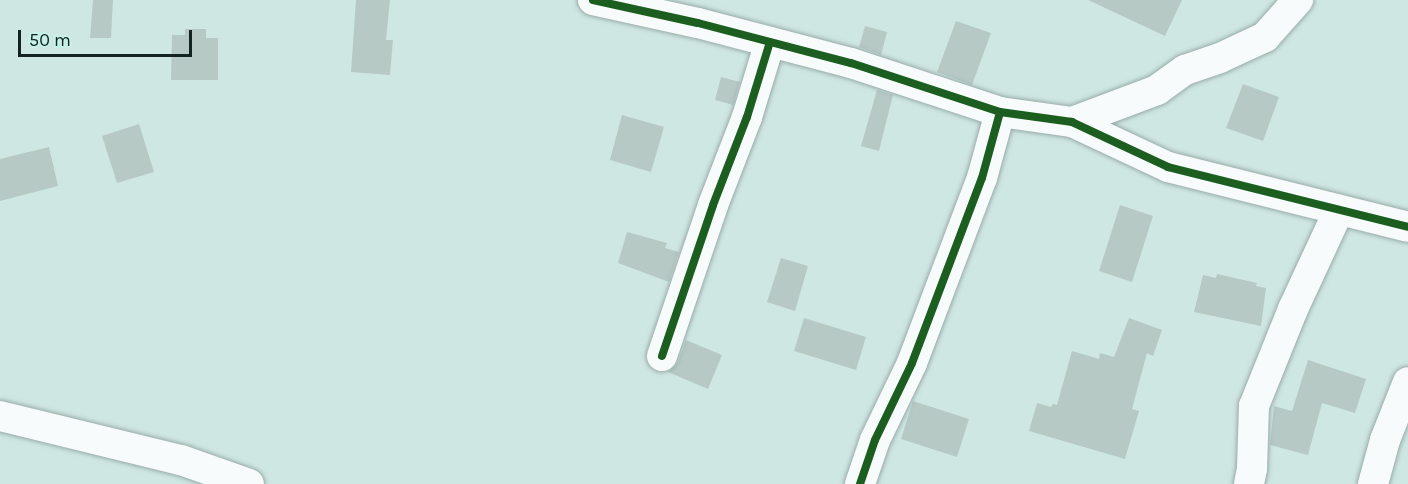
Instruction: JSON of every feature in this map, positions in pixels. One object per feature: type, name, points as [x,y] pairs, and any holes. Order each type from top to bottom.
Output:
[{"type":"street","points":[[593,0],[851,63],[1000,112],[1072,122],[1168,167],[1408,227]]},
{"type":"street","points":[[1072,122],[1157,90],[1185,69],[1220,58],[1265,37],[1298,0]]},
{"type":"street","points":[[662,356],[712,205],[747,117],[770,42]]},
{"type":"street","points":[[860,484],[875,440],[916,354],[982,178],[1000,112]]},
{"type":"street","points":[[1248,484],[1252,469],[1254,406],[1293,309],[1339,210]]},
{"type":"street","points":[[1373,484],[1385,440],[1408,382]]},
{"type":"street","points":[[0,416],[181,460],[249,484]]},
{"type":"building","points":[[93,0],[113,0],[111,38],[90,38]]},
{"type":"building","points":[[356,0],[390,0],[386,40],[393,40],[390,75],[351,72]]},
{"type":"building","points":[[1088,0],[1182,0],[1165,36]]},
{"type":"building","points":[[956,21],[991,33],[972,85],[937,72]]},
{"type":"building","points":[[865,26],[887,32],[881,55],[859,47]]},
{"type":"building","points":[[185,29],[206,29],[206,38],[218,38],[218,80],[171,80],[172,35],[185,35]]},
{"type":"building","points":[[721,77],[740,82],[733,105],[715,100]]},
{"type":"building","points":[[1243,84],[1279,97],[1263,141],[1226,128]]},
{"type":"building","points":[[877,90],[893,95],[879,151],[861,146]]},
{"type":"building","points":[[622,115],[664,127],[651,172],[610,160]]},
{"type":"building","points":[[139,124],[154,172],[117,183],[102,136]]},
{"type":"building","points":[[49,147],[58,186],[0,201],[0,159]]},
{"type":"building","points":[[1120,205],[1153,216],[1132,282],[1099,271]]},
{"type":"building","points":[[627,232],[667,243],[665,248],[679,252],[669,282],[618,263]]},
{"type":"building","points":[[781,258],[808,266],[795,311],[767,302]]},
{"type":"building","points":[[1217,274],[1257,283],[1256,286],[1266,288],[1261,326],[1194,312],[1203,275],[1216,278]]},
{"type":"building","points":[[804,318],[866,337],[856,370],[794,351]]},
{"type":"building","points":[[1129,318],[1162,330],[1153,356],[1147,353],[1132,409],[1139,411],[1125,459],[1029,431],[1037,403],[1051,407],[1053,404],[1057,405],[1072,351],[1099,359],[1100,353],[1114,357]]},
{"type":"building","points":[[686,340],[722,355],[708,389],[668,372],[678,362]]},
{"type":"building","points":[[1308,360],[1366,379],[1355,413],[1322,403],[1308,455],[1270,445],[1274,406],[1292,411]]},
{"type":"building","points":[[913,401],[969,419],[957,457],[901,439]]},
{"type":"cycle path","points":[[593,0],[698,23],[851,63],[1000,112],[1072,122],[1168,167],[1408,227]]},
{"type":"cycle path","points":[[662,356],[713,205],[747,117],[770,42]]},
{"type":"cycle path","points":[[860,484],[875,440],[912,363],[982,178],[1000,112]]}]
